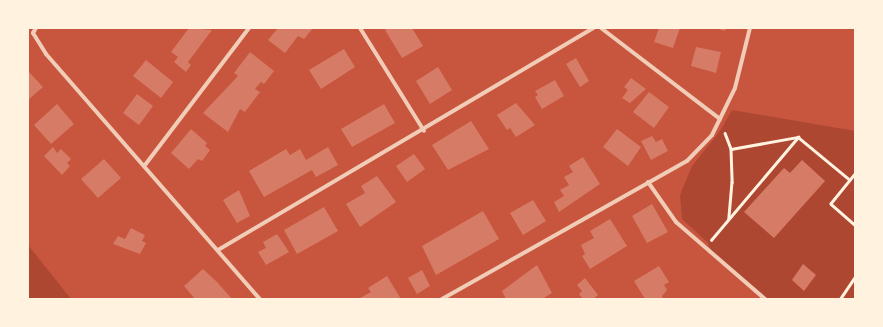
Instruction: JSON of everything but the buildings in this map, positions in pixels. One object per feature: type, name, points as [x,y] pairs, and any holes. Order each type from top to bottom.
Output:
[{"type":"street","points":[[36,28],[33,33],[46,54],[145,165],[260,299]]},
{"type":"street","points":[[145,165],[249,28]]},
{"type":"street","points":[[360,28],[424,131]]},
{"type":"street","points":[[218,250],[424,131],[594,28]]},
{"type":"street","points":[[601,28],[720,119]]},
{"type":"street","points":[[442,299],[687,161],[712,135],[735,88],[750,28]]},
{"type":"street","points":[[648,182],[668,213],[698,242],[765,299]]},
{"type":"path","points":[[729,219],[731,149],[798,137],[850,180]]},
{"type":"path","points":[[698,242],[708,243],[798,137]]},
{"type":"path","points":[[855,174],[831,204],[855,225]]},
{"type":"path","points":[[840,299],[855,277]]},
{"type":"shaded area","points":[[732,110],[855,131],[855,299],[767,299],[711,252],[708,243],[682,219],[680,195],[692,166],[720,131]]},
{"type":"shaded area","points":[[28,245],[71,299],[28,299]]}]
